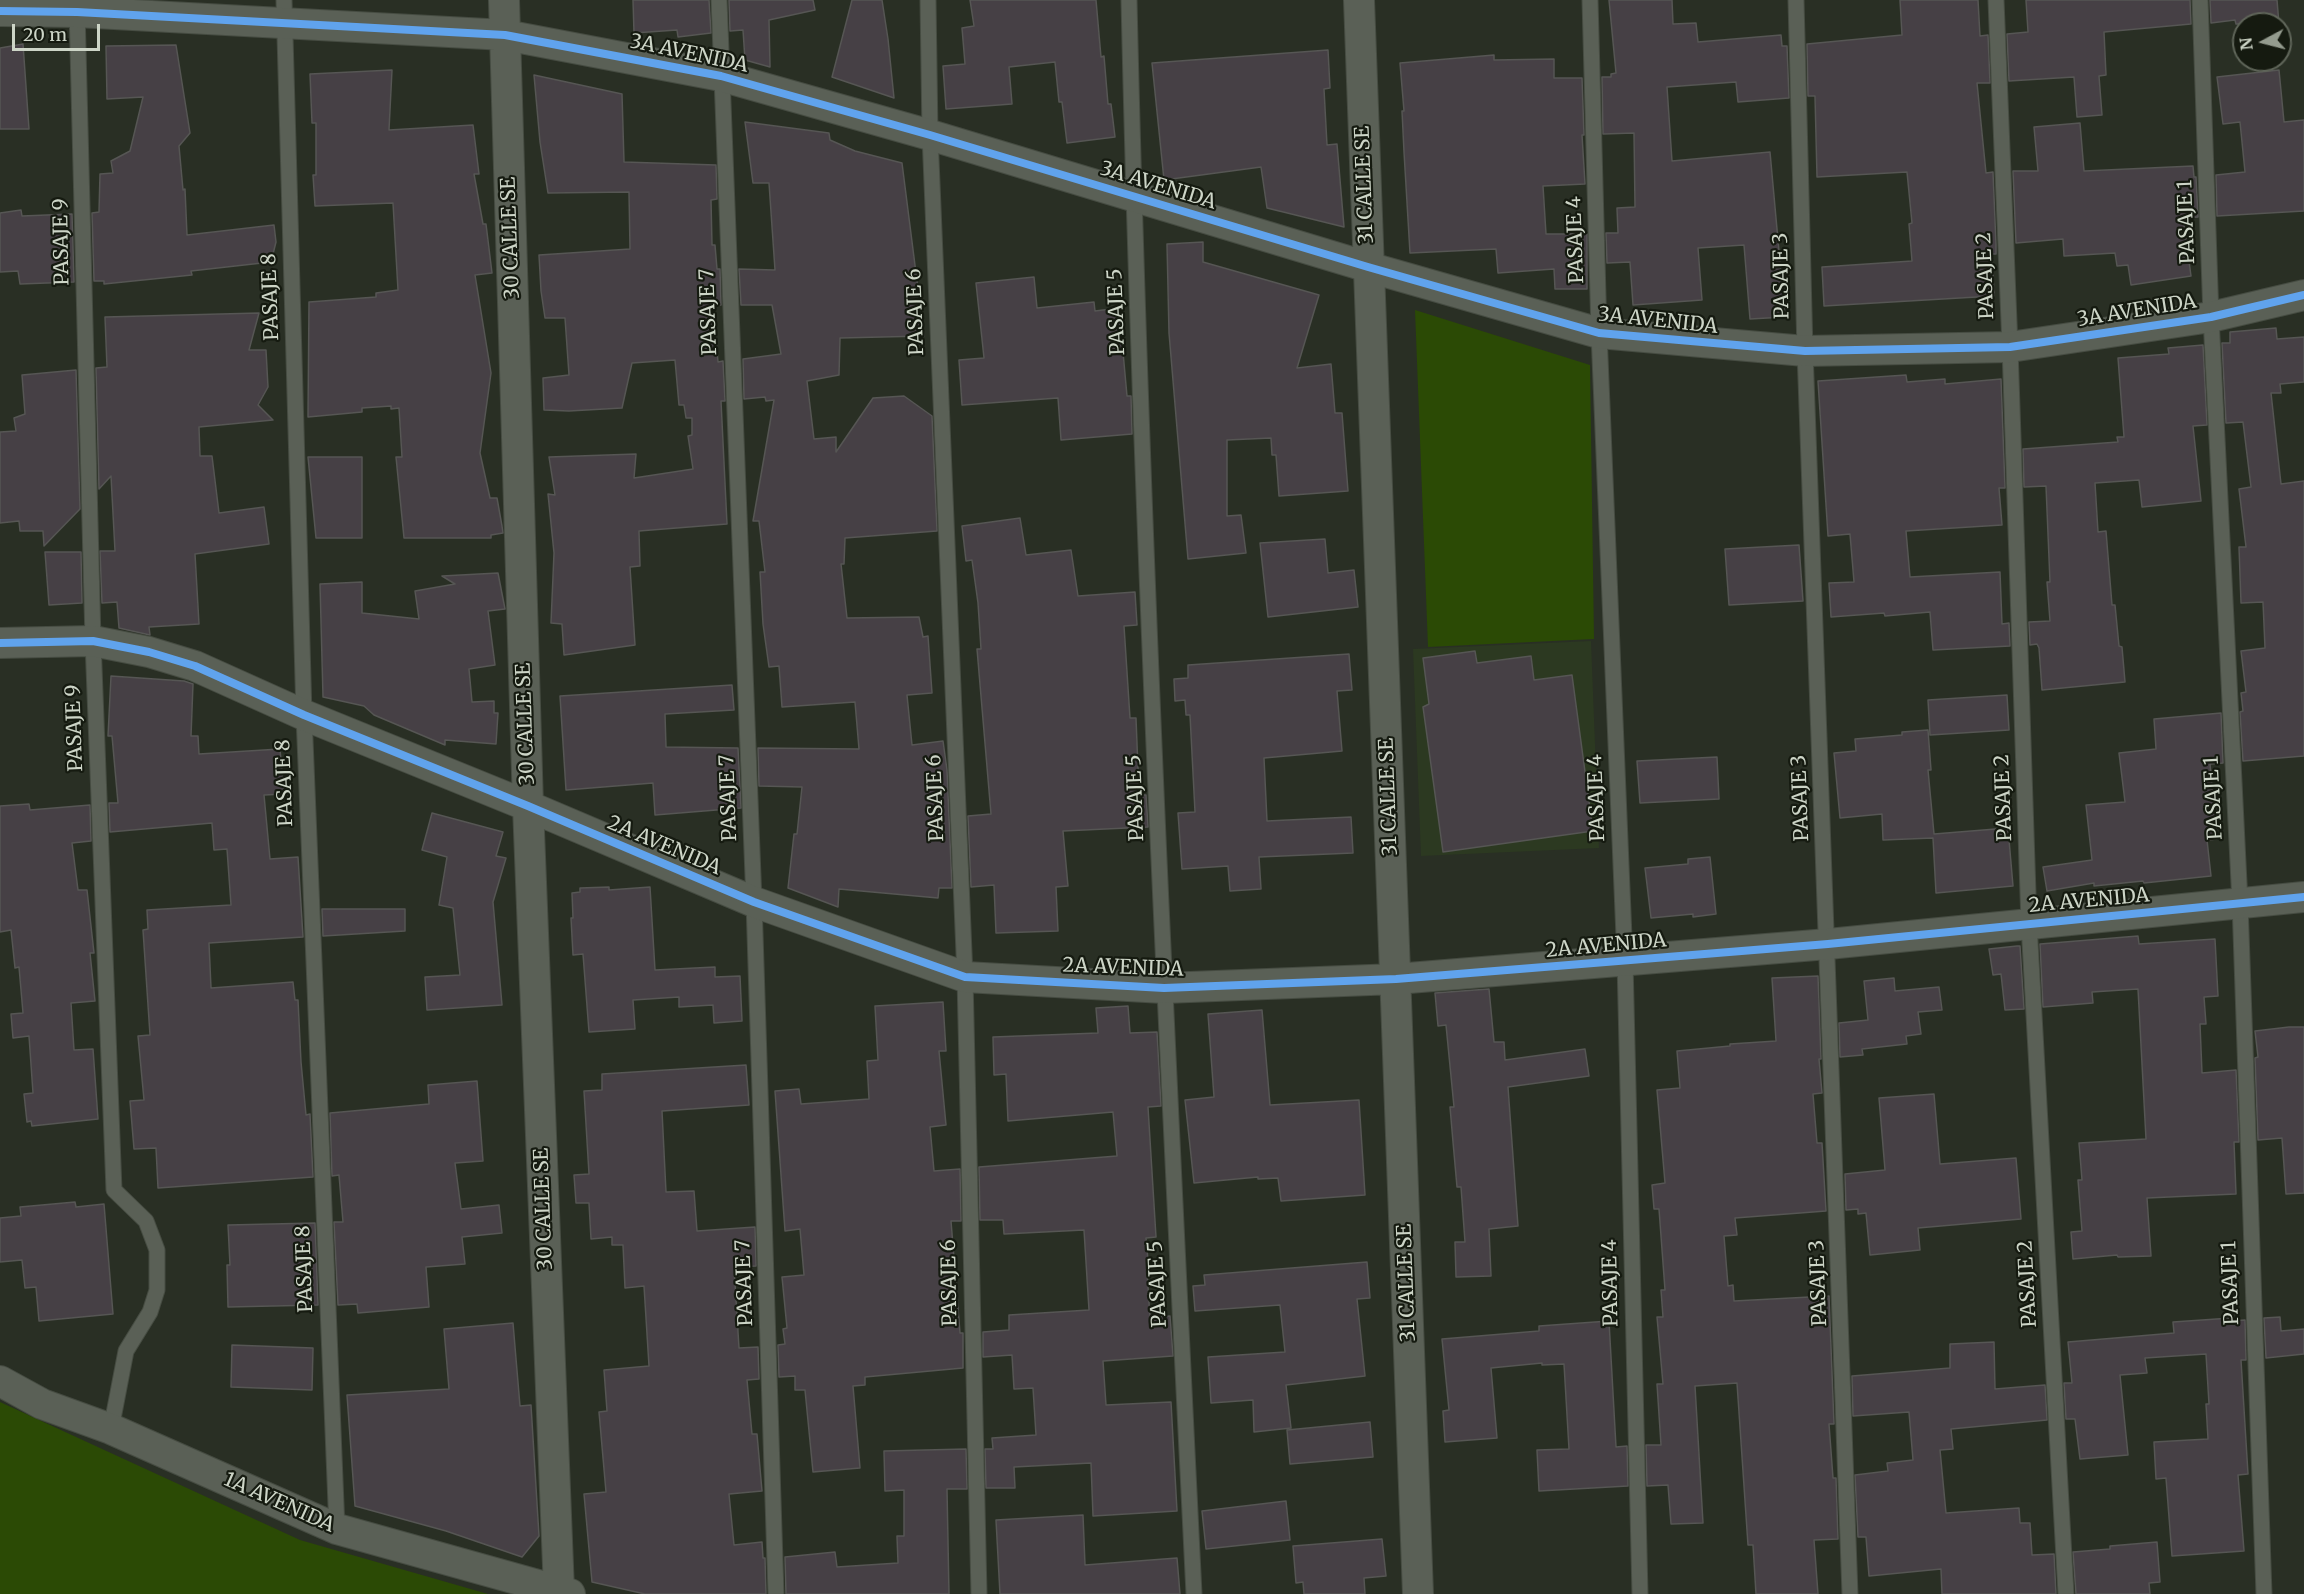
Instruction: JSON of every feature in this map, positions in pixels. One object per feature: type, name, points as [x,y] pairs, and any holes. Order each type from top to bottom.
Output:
[{"type":"street","name":"30 CALLE SE","points":[[504,0],[528,806],[564,1593]]},
{"type":"street","name":"31 CALLE SE","points":[[1359,0],[1418,1594]]},
{"type":"street","name":"3A AVENIDA","points":[[0,11],[77,6],[284,12],[505,35],[721,76],[930,135],[1368,267],[1599,333],[1805,351],[2010,347],[2211,316],[2304,295]]},
{"type":"street","name":"2A AVENIDA","points":[[0,643],[93,641],[149,652],[195,666],[304,715],[528,806],[754,902],[964,977],[1164,988],[1396,979],[1828,944],[2304,897]]},
{"type":"street","name":"1A AVENIDA","points":[[0,1381],[42,1404],[111,1429],[337,1529],[564,1593]]},
{"type":"lane","name":"PASAJE 7","points":[[719,0],[754,902],[776,1594]]},
{"type":"lane","name":"PASAJE 6","points":[[928,0],[930,135],[964,977],[978,1594]]},
{"type":"lane","name":"PASAJE 5","points":[[1130,0],[1134,196],[1164,988],[1194,1594]]},
{"type":"lane","name":"PASAJE 4","points":[[1590,0],[1599,333],[1625,961],[1640,1594]]},
{"type":"lane","name":"PASAJE 3","points":[[1796,0],[1805,351],[1850,1594]]},
{"type":"lane","name":"PASAJE 2","points":[[1996,0],[2030,924],[2066,1594]]},
{"type":"lane","name":"PASAJE 1","points":[[2200,0],[2211,316],[2240,903],[2264,1594]]},
{"type":"lane","name":"PASAJE 9","points":[[77,6],[93,641],[114,1190],[146,1221],[157,1250],[157,1290],[150,1312],[126,1351],[111,1429]]},
{"type":"lane","name":"PASAJE 8","points":[[284,12],[304,715],[337,1529]]},
{"type":"shaded area","points":[[1591,641],[1599,848],[1421,856],[1413,649]]},
{"type":"green space","points":[[1415,310],[1590,365],[1594,639],[1428,647]]},
{"type":"green space","points":[[0,1402],[300,1540],[488,1594],[0,1594]]},
{"type":"building","points":[[633,0],[709,0],[711,33],[678,37],[677,30],[634,33]]},
{"type":"building","points":[[729,0],[813,0],[815,10],[769,20],[770,67],[745,60],[743,30],[730,31]]},
{"type":"building","points":[[852,0],[882,0],[894,98],[832,77]]},
{"type":"building","points":[[970,0],[1096,0],[1101,57],[1104,56],[1108,104],[1111,104],[1115,137],[1067,143],[1062,102],[1059,102],[1055,62],[1009,67],[1012,104],[946,109],[943,66],[965,64],[962,28],[974,26]]},
{"type":"building","points":[[1609,0],[1672,0],[1673,24],[1696,23],[1698,42],[1781,35],[1782,46],[1787,46],[1789,98],[1738,102],[1736,82],[1667,87],[1672,161],[1770,152],[1785,317],[1750,319],[1744,245],[1698,248],[1702,300],[1633,305],[1630,262],[1607,263],[1606,233],[1618,233],[1617,208],[1635,207],[1634,133],[1603,134],[1602,77],[1611,77],[1611,74],[1616,73]]},
{"type":"building","points":[[1900,0],[1978,0],[1980,36],[1988,35],[1990,83],[1977,83],[1986,173],[1993,172],[1996,245],[1996,254],[1992,254],[1994,296],[1824,306],[1822,267],[1912,261],[1909,224],[1912,223],[1907,172],[1817,177],[1815,96],[1808,96],[1807,44],[1902,35]]},
{"type":"building","points":[[2026,0],[2190,0],[2191,24],[2104,32],[2106,75],[2099,76],[2102,115],[2077,117],[2074,77],[2009,81],[2007,34],[2028,32]]},
{"type":"building","points":[[2210,0],[2277,0],[2278,12],[2232,12],[2232,20],[2211,23]]},
{"type":"building","points":[[23,44],[29,129],[0,129],[0,48]]},
{"type":"building","points":[[176,45],[190,133],[179,146],[183,190],[185,189],[187,235],[274,225],[276,242],[271,262],[191,271],[192,275],[104,284],[104,281],[94,281],[92,213],[99,212],[100,174],[113,173],[111,161],[130,151],[143,97],[107,99],[106,46]]},
{"type":"building","points":[[1328,50],[1330,88],[1324,89],[1327,145],[1337,144],[1344,227],[1267,208],[1261,167],[1164,180],[1152,63]]},
{"type":"building","points":[[1494,55],[1494,60],[1554,59],[1554,78],[1582,78],[1585,184],[1543,186],[1546,234],[1587,234],[1587,289],[1555,289],[1554,269],[1498,273],[1496,249],[1410,253],[1400,63]]},
{"type":"building","points":[[392,70],[389,130],[473,125],[479,174],[474,174],[483,224],[486,224],[492,273],[475,275],[491,373],[480,453],[490,498],[497,498],[503,533],[491,535],[491,538],[404,538],[396,457],[402,457],[399,408],[391,409],[391,406],[362,408],[362,412],[308,417],[309,302],[376,297],[376,293],[398,290],[393,203],[315,206],[313,175],[316,175],[316,123],[312,123],[310,74]]},
{"type":"building","points":[[2279,72],[2284,122],[2304,120],[2304,211],[2217,216],[2216,175],[2245,172],[2240,122],[2223,124],[2217,77]]},
{"type":"building","points":[[534,75],[622,94],[624,162],[716,165],[717,199],[711,200],[712,245],[715,245],[717,269],[720,269],[721,305],[713,305],[718,362],[723,361],[725,401],[721,401],[727,524],[639,531],[640,566],[630,567],[635,645],[564,655],[562,624],[551,623],[554,553],[548,494],[555,495],[549,457],[636,454],[634,478],[693,469],[688,436],[692,435],[692,418],[686,418],[684,405],[679,405],[675,360],[632,363],[622,408],[544,410],[543,378],[569,375],[565,318],[545,318],[539,255],[630,249],[629,192],[548,193],[540,142]]},
{"type":"building","points":[[745,122],[829,133],[830,140],[855,151],[902,163],[924,336],[840,338],[839,375],[807,381],[814,439],[836,437],[836,452],[873,398],[904,396],[932,416],[937,531],[845,538],[844,564],[841,564],[847,618],[919,617],[923,637],[928,636],[932,693],[907,695],[912,745],[943,741],[947,770],[952,888],[939,888],[938,898],[839,889],[838,907],[788,888],[802,787],[759,786],[758,748],[859,749],[855,702],[782,707],[779,666],[769,667],[763,624],[760,572],[765,572],[759,521],[753,521],[774,400],[766,401],[765,397],[744,399],[743,359],[781,354],[772,305],[741,305],[739,269],[775,270],[769,183],[753,183]]},
{"type":"building","points":[[2080,123],[2084,171],[2193,166],[2194,177],[2196,177],[2198,217],[2183,218],[2191,276],[2131,285],[2128,265],[2117,266],[2115,253],[2064,256],[2063,239],[2016,243],[2013,171],[2038,171],[2034,127]]},
{"type":"building","points":[[21,210],[22,216],[72,214],[74,282],[20,284],[18,271],[0,272],[0,213]]},
{"type":"building","points":[[1203,242],[1203,262],[1319,295],[1297,368],[1331,364],[1335,413],[1342,413],[1348,491],[1279,496],[1276,455],[1272,455],[1271,438],[1227,440],[1227,516],[1241,515],[1246,553],[1188,559],[1169,333],[1167,244]]},
{"type":"building","points":[[1034,277],[1037,308],[1094,302],[1095,311],[1119,308],[1127,396],[1131,396],[1132,434],[1061,440],[1058,398],[962,405],[959,360],[984,358],[976,283]]},
{"type":"building","points":[[259,313],[249,350],[266,350],[268,387],[258,405],[273,420],[199,427],[200,456],[212,456],[219,513],[264,507],[269,544],[195,554],[199,624],[149,627],[150,635],[119,628],[117,602],[102,603],[100,551],[115,551],[111,476],[99,489],[96,368],[107,367],[105,317]]},
{"type":"building","points":[[2276,328],[2277,339],[2304,337],[2304,382],[2280,384],[2281,393],[2271,393],[2281,484],[2304,481],[2304,756],[2243,761],[2240,712],[2243,711],[2241,693],[2246,692],[2241,651],[2265,648],[2263,602],[2241,603],[2239,547],[2246,547],[2239,489],[2251,487],[2243,422],[2226,423],[2222,343],[2230,343],[2230,332]]},
{"type":"building","points":[[2203,345],[2207,425],[2193,426],[2201,501],[2142,507],[2139,480],[2095,483],[2098,532],[2106,531],[2112,605],[2115,605],[2125,682],[2042,690],[2039,648],[2037,644],[2030,645],[2029,622],[2050,621],[2047,582],[2050,582],[2046,486],[2024,487],[2023,449],[2118,442],[2117,437],[2124,437],[2118,358],[2169,354],[2168,348]]},
{"type":"building","points":[[76,370],[80,509],[44,546],[43,531],[20,531],[19,521],[0,523],[0,432],[16,431],[14,418],[25,414],[22,375]]},
{"type":"building","points":[[1906,375],[1907,382],[1945,379],[1945,384],[2001,379],[2005,488],[1999,488],[2002,525],[1906,531],[1910,577],[2000,572],[2002,624],[2009,623],[2010,646],[1933,650],[1930,612],[1831,617],[1829,583],[1854,582],[1850,534],[1828,536],[1818,381]]},
{"type":"building","points":[[308,457],[362,457],[362,538],[316,538]]},
{"type":"building","points":[[1020,518],[1026,555],[1071,550],[1078,596],[1135,592],[1137,625],[1124,626],[1130,718],[1136,718],[1139,795],[1146,795],[1148,827],[1063,831],[1068,886],[1056,887],[1058,931],[996,933],[994,885],[971,887],[968,816],[991,814],[977,649],[981,649],[978,603],[972,560],[966,561],[962,526]]},
{"type":"building","points":[[1325,539],[1328,573],[1354,570],[1358,607],[1268,617],[1260,543]]},
{"type":"building","points":[[1799,545],[1803,601],[1729,605],[1725,549]]},
{"type":"building","points":[[45,552],[81,552],[82,603],[49,605]]},
{"type":"building","points":[[498,573],[505,609],[488,611],[495,665],[469,669],[472,702],[494,701],[494,713],[498,713],[496,744],[445,740],[445,745],[374,715],[364,706],[323,697],[320,584],[362,582],[362,613],[419,619],[415,591],[455,584],[442,576]]},
{"type":"building","points":[[1475,651],[1477,663],[1531,656],[1534,680],[1572,675],[1593,831],[1443,852],[1423,707],[1429,704],[1423,658]]},
{"type":"building","points":[[1349,654],[1352,690],[1337,691],[1342,751],[1264,758],[1267,821],[1351,817],[1353,853],[1259,857],[1261,889],[1230,891],[1228,866],[1182,869],[1178,813],[1195,812],[1190,715],[1186,715],[1185,700],[1175,701],[1174,679],[1188,678],[1188,665]]},
{"type":"building","points":[[111,676],[184,681],[193,684],[191,736],[198,736],[199,754],[280,749],[284,794],[264,795],[270,859],[298,857],[303,937],[209,943],[211,988],[293,982],[295,1000],[298,1000],[306,1115],[310,1114],[313,1177],[158,1188],[156,1148],[134,1149],[130,1101],[144,1100],[138,1036],[150,1035],[143,930],[148,929],[147,910],[231,905],[227,849],[214,850],[212,823],[110,832],[109,803],[118,803],[112,736],[108,736]]},
{"type":"building","points":[[732,685],[734,710],[665,714],[666,747],[738,748],[741,808],[655,815],[653,783],[566,790],[560,696]]},
{"type":"building","points":[[2007,695],[2009,730],[1930,735],[1928,700]]},
{"type":"building","points":[[2221,713],[2223,763],[2210,764],[2217,839],[2207,840],[2211,876],[2094,886],[2094,883],[2047,891],[2043,867],[2092,860],[2086,805],[2125,802],[2119,753],[2156,749],[2154,719]]},
{"type":"building","points":[[1928,730],[1931,770],[1928,770],[1934,834],[2008,828],[2013,886],[1936,893],[1933,838],[1883,840],[1882,814],[1840,818],[1834,753],[1856,751],[1855,739]]},
{"type":"building","points":[[1717,757],[1719,799],[1640,803],[1637,761]]},
{"type":"building","points":[[29,804],[30,810],[90,805],[91,841],[72,843],[78,890],[87,890],[94,953],[90,953],[95,1001],[71,1003],[74,1050],[93,1049],[98,1119],[32,1126],[31,1121],[27,1122],[24,1094],[33,1093],[29,1036],[13,1038],[11,1014],[23,1013],[19,967],[15,968],[11,930],[0,932],[0,806]]},
{"type":"building","points":[[432,813],[503,832],[496,856],[506,858],[493,902],[502,1005],[427,1010],[425,977],[460,975],[453,908],[439,905],[447,857],[422,850]]},
{"type":"building","points":[[1710,857],[1716,914],[1651,918],[1645,868],[1688,864],[1688,859]]},
{"type":"building","points":[[609,887],[609,890],[650,887],[655,970],[715,967],[715,977],[740,976],[742,1021],[714,1023],[713,1005],[679,1007],[679,997],[633,1000],[635,1029],[589,1032],[583,954],[573,955],[572,893],[580,892],[580,888]]},
{"type":"building","points":[[322,909],[405,909],[405,931],[323,936]]},
{"type":"building","points":[[2138,936],[2139,944],[2215,939],[2218,996],[2204,997],[2206,1024],[2200,1024],[2202,1073],[2236,1070],[2239,1142],[2234,1142],[2236,1194],[2147,1198],[2151,1256],[2118,1257],[2117,1255],[2073,1259],[2071,1232],[2082,1231],[2078,1180],[2082,1180],[2079,1143],[2146,1139],[2138,989],[2092,992],[2093,1003],[2043,1007],[2040,944]]},
{"type":"building","points":[[2020,946],[2024,1009],[2005,1010],[2001,974],[1993,975],[1989,949]]},
{"type":"building","points":[[1818,976],[1821,1059],[1819,1059],[1822,1093],[1813,1094],[1817,1143],[1822,1143],[1826,1211],[1735,1218],[1737,1235],[1724,1236],[1728,1286],[1733,1285],[1734,1301],[1829,1296],[1834,1424],[1829,1424],[1833,1478],[1836,1478],[1838,1539],[1814,1540],[1818,1594],[1756,1594],[1753,1545],[1748,1545],[1737,1383],[1695,1386],[1703,1523],[1671,1524],[1668,1485],[1647,1486],[1646,1445],[1661,1445],[1657,1384],[1663,1384],[1657,1317],[1663,1317],[1661,1290],[1665,1290],[1659,1209],[1654,1209],[1652,1185],[1665,1183],[1657,1090],[1680,1088],[1677,1051],[1776,1041],[1772,978]]},
{"type":"building","points":[[1894,978],[1895,991],[1939,987],[1942,1010],[1918,1012],[1921,1034],[1906,1036],[1907,1044],[1862,1049],[1863,1055],[1840,1057],[1839,1023],[1868,1020],[1864,981]]},
{"type":"building","points":[[1489,989],[1494,1042],[1504,1042],[1505,1060],[1585,1049],[1589,1076],[1508,1087],[1518,1226],[1489,1229],[1491,1276],[1456,1277],[1455,1242],[1465,1242],[1461,1187],[1457,1187],[1450,1107],[1454,1107],[1446,1025],[1438,1026],[1435,993]]},
{"type":"building","points":[[943,1002],[946,1051],[939,1051],[946,1125],[930,1127],[934,1171],[960,1169],[961,1221],[951,1221],[960,1333],[963,1333],[963,1368],[865,1377],[865,1385],[853,1386],[860,1468],[813,1472],[805,1390],[795,1390],[795,1376],[779,1377],[778,1345],[785,1344],[783,1329],[787,1328],[782,1277],[804,1275],[800,1229],[785,1231],[775,1091],[799,1089],[801,1104],[869,1099],[867,1061],[878,1060],[875,1006]]},
{"type":"building","points":[[1128,1006],[1130,1033],[1157,1032],[1161,1106],[1148,1107],[1156,1237],[1146,1238],[1149,1271],[1147,1271],[1150,1317],[1170,1316],[1173,1356],[1103,1361],[1106,1405],[1171,1402],[1177,1511],[1093,1516],[1091,1463],[1014,1467],[1015,1488],[986,1488],[985,1449],[993,1449],[992,1438],[1036,1435],[1033,1388],[1014,1389],[1012,1355],[983,1357],[983,1332],[1009,1330],[1009,1315],[1089,1310],[1084,1230],[1004,1234],[1003,1220],[980,1220],[979,1167],[1117,1156],[1113,1112],[1008,1121],[1006,1074],[994,1075],[993,1037],[1098,1033],[1096,1008]]},
{"type":"building","points":[[1262,1010],[1270,1105],[1359,1100],[1365,1195],[1281,1201],[1278,1178],[1258,1179],[1258,1177],[1194,1183],[1185,1100],[1214,1097],[1208,1014]]},
{"type":"building","points":[[2304,1027],[2304,1193],[2286,1194],[2282,1138],[2258,1140],[2255,1058],[2258,1057],[2255,1031]]},
{"type":"building","points":[[746,1065],[749,1105],[662,1111],[666,1192],[694,1191],[697,1231],[755,1227],[756,1266],[734,1267],[739,1348],[758,1347],[759,1379],[747,1380],[752,1434],[757,1434],[762,1491],[729,1494],[734,1545],[762,1542],[766,1594],[645,1594],[592,1582],[584,1494],[606,1492],[599,1412],[607,1411],[604,1370],[649,1366],[644,1286],[625,1288],[623,1245],[612,1245],[612,1237],[591,1239],[589,1203],[576,1203],[574,1175],[589,1174],[584,1091],[602,1090],[602,1074]]},
{"type":"building","points":[[477,1081],[483,1161],[455,1163],[461,1209],[499,1205],[502,1233],[462,1237],[465,1264],[426,1267],[429,1307],[358,1313],[357,1304],[338,1305],[334,1222],[343,1222],[339,1175],[332,1176],[330,1113],[429,1104],[428,1085]]},
{"type":"building","points":[[1934,1094],[1940,1164],[2016,1158],[2021,1219],[1918,1228],[1920,1250],[1870,1255],[1866,1213],[1858,1214],[1858,1209],[1846,1210],[1845,1174],[1885,1170],[1879,1098]]},
{"type":"building","points":[[75,1202],[76,1207],[104,1204],[113,1314],[39,1321],[36,1287],[25,1288],[22,1260],[0,1262],[0,1218],[21,1216],[20,1207]]},
{"type":"building","points":[[315,1223],[318,1305],[228,1307],[227,1265],[230,1265],[228,1225]]},
{"type":"building","points":[[1367,1262],[1370,1298],[1357,1299],[1365,1376],[1286,1385],[1291,1428],[1254,1432],[1253,1400],[1211,1403],[1208,1357],[1285,1352],[1280,1305],[1195,1311],[1193,1286],[1205,1285],[1204,1275]]},
{"type":"building","points":[[2280,1317],[2281,1331],[2304,1329],[2304,1354],[2266,1358],[2264,1318]]},
{"type":"building","points":[[2231,1318],[2231,1321],[2245,1320],[2246,1360],[2241,1360],[2248,1474],[2238,1475],[2244,1551],[2172,1556],[2166,1478],[2156,1479],[2154,1442],[2208,1439],[2206,1404],[2209,1404],[2206,1354],[2145,1358],[2147,1373],[2120,1375],[2128,1455],[2080,1459],[2075,1419],[2066,1419],[2064,1383],[2072,1383],[2068,1342],[2174,1333],[2173,1322]]},
{"type":"building","points":[[1609,1321],[1616,1447],[1627,1446],[1628,1486],[1539,1491],[1537,1450],[1569,1449],[1564,1364],[1542,1365],[1542,1363],[1491,1368],[1497,1438],[1445,1442],[1443,1411],[1449,1410],[1442,1339],[1539,1331],[1539,1326]]},
{"type":"building","points":[[513,1323],[520,1406],[531,1405],[539,1536],[522,1557],[446,1531],[355,1506],[347,1395],[449,1389],[444,1329]]},
{"type":"building","points":[[1994,1342],[1995,1389],[2045,1385],[2047,1420],[1951,1429],[1953,1449],[1940,1450],[1946,1513],[2019,1508],[2020,1523],[2030,1523],[2032,1555],[2054,1554],[2056,1594],[1942,1594],[1941,1569],[1869,1576],[1866,1537],[1858,1537],[1855,1475],[1888,1471],[1887,1463],[1913,1460],[1909,1412],[1853,1416],[1852,1376],[1950,1368],[1950,1344]]},
{"type":"building","points":[[232,1345],[313,1348],[312,1390],[231,1387]]},
{"type":"building","points":[[1370,1422],[1373,1457],[1290,1464],[1287,1430]]},
{"type":"building","points":[[966,1449],[967,1489],[947,1489],[949,1594],[786,1594],[785,1557],[835,1552],[837,1567],[898,1563],[897,1536],[904,1536],[904,1490],[885,1491],[884,1451]]},
{"type":"building","points":[[1286,1501],[1290,1540],[1206,1549],[1202,1511]]},
{"type":"building","points":[[1083,1515],[1085,1565],[1177,1558],[1180,1594],[1000,1594],[996,1520]]},
{"type":"building","points":[[1382,1539],[1386,1576],[1364,1578],[1365,1594],[1304,1594],[1303,1582],[1296,1583],[1293,1546]]},
{"type":"building","points":[[2157,1542],[2160,1582],[2149,1583],[2150,1594],[2076,1594],[2073,1552]]},
{"type":"cycle path","points":[[0,11],[77,12],[505,35],[721,76],[930,135],[1368,267],[1599,333],[1805,351],[2010,347],[2211,317],[2304,295]]},
{"type":"cycle path","points":[[0,643],[93,641],[149,652],[195,666],[304,715],[528,806],[754,902],[965,977],[1164,988],[1396,979],[1828,944],[2304,897]]}]
